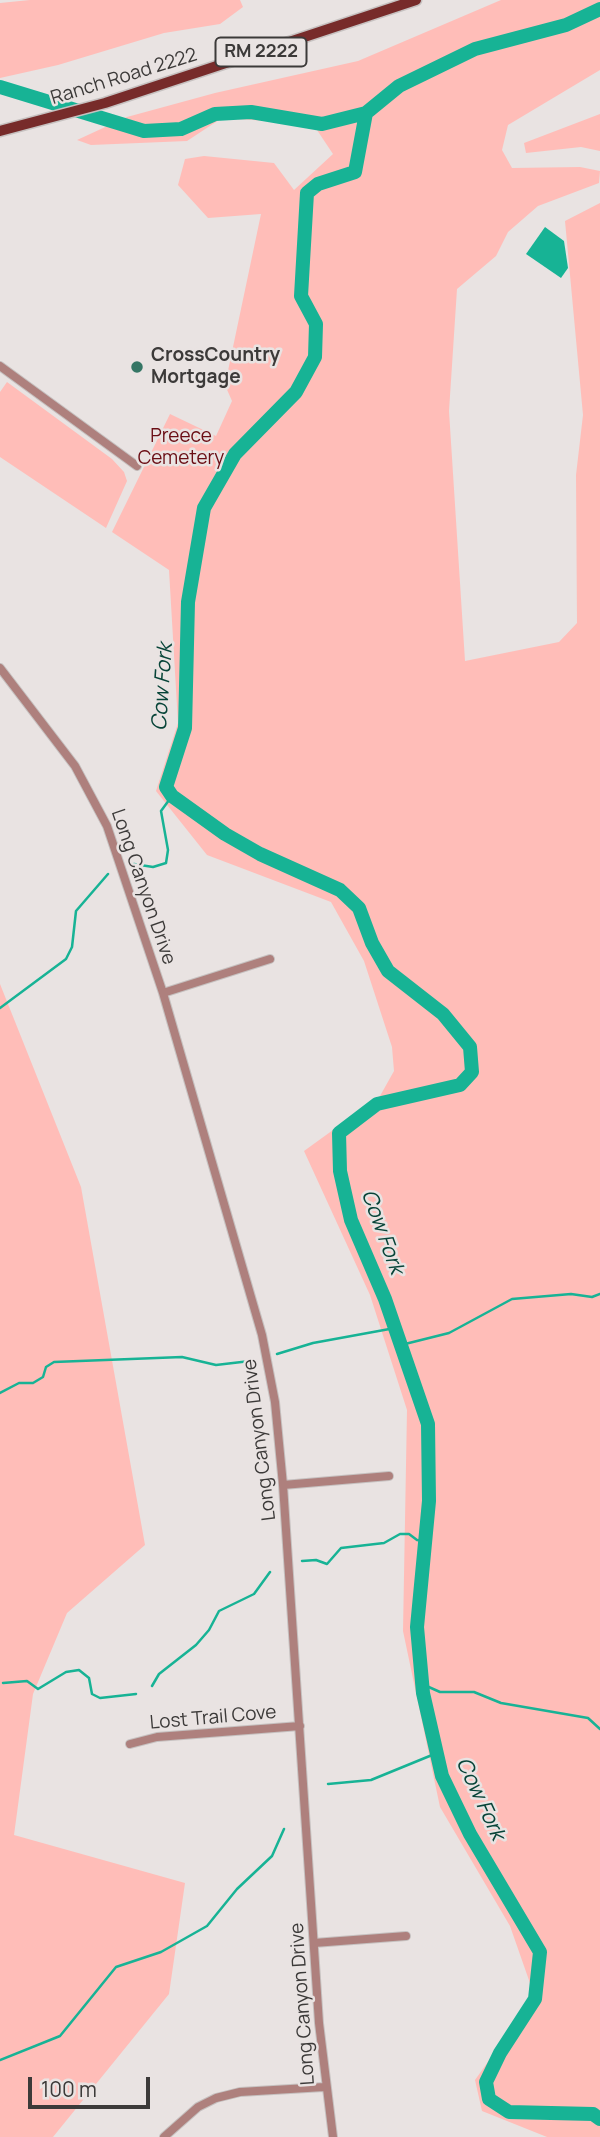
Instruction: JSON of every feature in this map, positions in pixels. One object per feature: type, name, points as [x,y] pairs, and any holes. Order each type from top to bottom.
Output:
[{"type":"main road","name":"Ranch Road 2222","points":[[0,131],[105,103],[416,0]]},
{"type":"street","points":[[0,366],[137,466]]},
{"type":"street","name":"Long Canyon Drive","points":[[0,668],[68,756],[95,798],[123,867],[163,992],[262,1335],[275,1402],[283,1485],[324,2087],[333,2137]]},
{"type":"street","points":[[163,992],[270,959]]},
{"type":"street","points":[[283,1485],[389,1476]]},
{"type":"street","name":"Lost Trail Cove","points":[[130,1744],[157,1737],[300,1727]]},
{"type":"street","points":[[314,1943],[406,1936]]},
{"type":"street","points":[[164,2137],[198,2107],[216,2098],[240,2092],[324,2087]]},
{"type":"green space","points":[[30,0],[240,0],[243,7],[220,24],[164,33],[58,65],[0,78],[0,3]]},
{"type":"green space","name":"Preece Cemetery","points":[[501,0],[600,0],[600,70],[508,125],[502,150],[512,168],[580,167],[600,171],[599,183],[538,206],[508,232],[496,256],[457,289],[449,411],[465,661],[559,642],[577,623],[576,475],[583,415],[565,221],[600,203],[600,2137],[547,2137],[482,2111],[475,2080],[532,2000],[531,1986],[510,1926],[440,1807],[403,1631],[407,1410],[370,1295],[304,1151],[380,1096],[394,1071],[392,1047],[364,961],[331,902],[207,855],[156,791],[178,723],[169,570],[112,532],[170,414],[216,436],[232,401],[225,385],[261,214],[208,218],[178,185],[185,159],[204,156],[274,163],[294,190],[333,154],[315,127],[298,123],[222,118],[187,141],[91,145],[77,140],[127,117],[215,93],[358,61]]},
{"type":"green space","points":[[600,114],[600,151],[581,147],[526,153],[524,143]]},
{"type":"green space","points":[[7,382],[112,459],[124,472],[127,481],[106,528],[0,457],[0,392]]},
{"type":"green space","points":[[0,984],[81,1187],[145,1545],[67,1613],[33,1694],[14,1835],[185,1883],[169,1994],[53,2137],[0,2137]]},
{"type":"shaded area","points":[[545,227],[564,241],[568,268],[561,278],[526,254]]},
{"type":"waterway","points":[[0,87],[144,131],[181,129],[215,114],[251,112],[322,124],[366,113],[399,86],[475,49],[566,25],[600,9]]},
{"type":"waterway","name":"Cow Fork","points":[[366,113],[355,172],[318,184],[307,193],[301,296],[316,324],[315,357],[296,392],[235,454],[204,508],[188,602],[185,728],[166,787],[172,796],[225,834],[260,854],[340,890],[359,908],[372,943],[388,971],[443,1014],[470,1047],[472,1072],[460,1085],[377,1104],[339,1133],[340,1171],[351,1220],[385,1299],[428,1424],[429,1501],[417,1627],[423,1693],[442,1776],[470,1834],[540,1952],[535,1999],[500,2053],[486,2082],[489,2099],[509,2112],[593,2114],[600,2119]]},
{"type":"waterway","points":[[134,864],[153,867],[166,863],[168,850],[161,811],[172,796]]},
{"type":"waterway","points":[[0,1008],[66,959],[72,947],[76,911],[108,874]]},
{"type":"waterway","points":[[401,1345],[449,1333],[512,1299],[571,1294],[592,1297],[600,1294]]},
{"type":"waterway","points":[[277,1354],[313,1343],[395,1328]]},
{"type":"waterway","points":[[0,1393],[19,1383],[33,1383],[43,1377],[46,1367],[54,1362],[182,1357],[216,1365],[250,1361]]},
{"type":"waterway","points":[[302,1561],[316,1560],[327,1564],[341,1548],[384,1543],[400,1534],[409,1534],[417,1540],[425,1541]]},
{"type":"waterway","points":[[152,1686],[159,1674],[196,1645],[209,1630],[219,1611],[254,1594],[270,1572]]},
{"type":"waterway","points":[[3,1683],[27,1681],[38,1689],[66,1672],[79,1670],[89,1678],[92,1694],[100,1698],[136,1694]]},
{"type":"waterway","points":[[422,1684],[440,1692],[474,1692],[501,1703],[588,1718],[600,1729]]},
{"type":"waterway","points":[[328,1784],[371,1780],[437,1753]]},
{"type":"waterway","points":[[0,2060],[60,2036],[116,1967],[161,1952],[207,1926],[237,1889],[272,1856],[284,1829]]},
{"type":"place","name":"CrossCountry Mortgage","points":[[137,367]]}]
